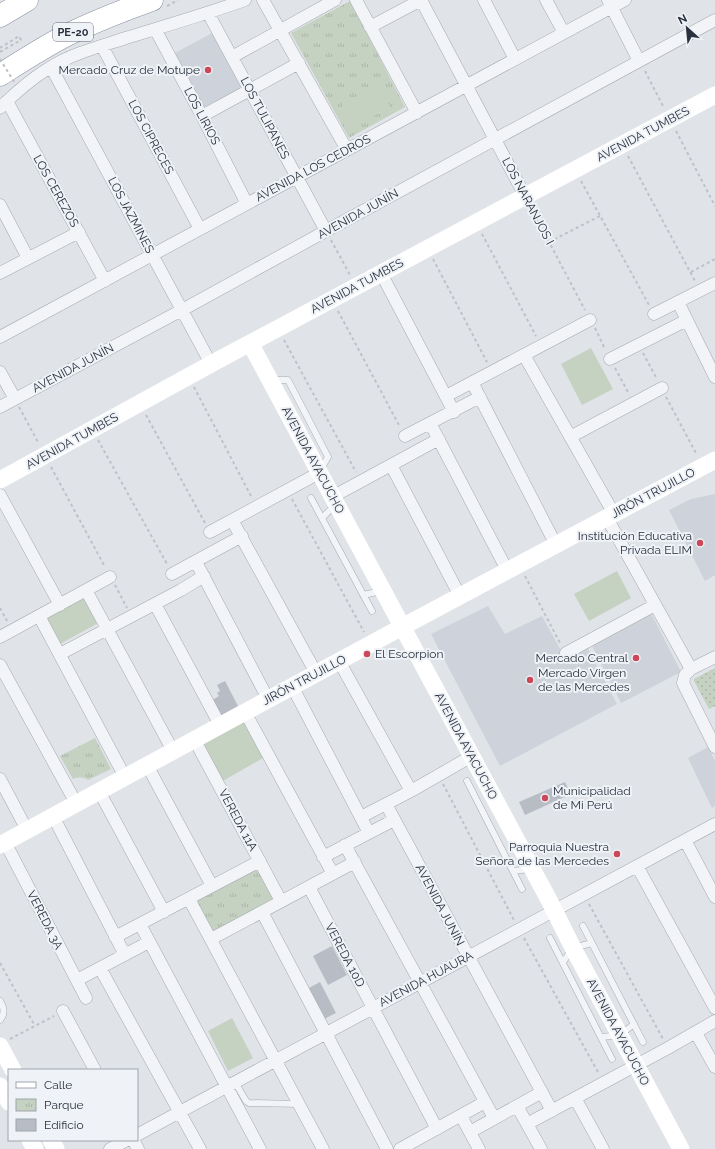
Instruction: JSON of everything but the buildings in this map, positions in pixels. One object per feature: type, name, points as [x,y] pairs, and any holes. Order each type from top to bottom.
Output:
[{"type":"highway","points":[[0,16],[25,0]]},
{"type":"highway","name":"PE-20","points":[[8,80],[33,54],[69,34],[113,14],[152,0]]},
{"type":"street","points":[[4,104],[20,88],[33,78],[67,59],[102,46],[245,0]]},
{"type":"street","points":[[263,0],[348,150]]},
{"type":"street","points":[[232,56],[335,0]]},
{"type":"street","points":[[356,0],[416,113]]},
{"type":"street","points":[[370,27],[421,0]]},
{"type":"street","name":"LOS NARANJOS I","points":[[421,0],[525,196]]},
{"type":"street","points":[[484,0],[515,59]]},
{"type":"street","points":[[546,0],[564,33]]},
{"type":"street","name":"AVENIDA LOS CEDROS","points":[[0,337],[564,33],[609,4],[625,0]]},
{"type":"street","points":[[609,4],[639,61]]},
{"type":"street","name":"LOS TULIPANES","points":[[208,13],[326,231]]},
{"type":"street","name":"AVENIDA JUNÍN","points":[[0,407],[182,310],[715,20]]},
{"type":"street","name":"LOS LIRIOS","points":[[155,29],[247,204]]},
{"type":"street","name":"LOS CIPRECES","points":[[102,46],[200,229]]},
{"type":"street","points":[[202,116],[299,63]]},
{"type":"street","name":"LOS JAZMINES","points":[[51,67],[212,364]]},
{"type":"street","name":"AVENIDA TUMBES","points":[[0,480],[250,343],[715,95]]},
{"type":"street","name":"LOS CEREZOS","points":[[4,104],[79,232],[104,281]]},
{"type":"street","points":[[0,205],[28,258]]},
{"type":"street","points":[[0,273],[79,232]]},
{"type":"street","points":[[381,273],[454,412]]},
{"type":"street","points":[[654,314],[715,283]]},
{"type":"street","points":[[678,302],[715,377]]},
{"type":"street","points":[[446,396],[590,320]]},
{"type":"street","points":[[610,359],[686,320]]},
{"type":"street","name":"AVENIDA AYACUCHO","points":[[250,343],[472,756],[482,793],[532,869],[681,1149]]},
{"type":"street","points":[[524,355],[570,437],[655,605],[691,669]]},
{"type":"street","points":[[0,372],[15,399]]},
{"type":"street","points":[[472,382],[556,545]]},
{"type":"street","points":[[570,437],[662,388]]},
{"type":"street","points":[[405,436],[454,412],[480,397]]},
{"type":"street","points":[[430,423],[513,567]]},
{"type":"street","points":[[334,500],[361,481],[439,439]]},
{"type":"street","name":"JIRÓN TRUJILLO","points":[[2,843],[513,567],[711,464]]},
{"type":"street","points":[[391,465],[460,596]]},
{"type":"street","points":[[210,532],[319,472]]},
{"type":"street","points":[[0,494],[60,605]]},
{"type":"street","points":[[232,520],[316,673]]},
{"type":"street","points":[[172,574],[242,536]]},
{"type":"street","points":[[196,562],[268,699]]},
{"type":"street","points":[[60,654],[155,604],[204,576]]},
{"type":"street","points":[[0,637],[110,577]]},
{"type":"street","points":[[86,590],[172,751]]},
{"type":"street","points":[[155,604],[220,725]]},
{"type":"street","points":[[566,653],[655,605]]},
{"type":"street","points":[[39,616],[125,777]]},
{"type":"street","points":[[715,657],[687,672],[683,683],[715,747]]},
{"type":"street","points":[[340,661],[411,791]]},
{"type":"street","points":[[0,664],[76,804]]},
{"type":"street","points":[[292,686],[369,832]]},
{"type":"street","points":[[245,712],[333,874]]},
{"type":"street","name":"VEREDA 11A","points":[[194,739],[282,901]]},
{"type":"street","points":[[361,817],[411,791],[472,756]]},
{"type":"street","points":[[147,765],[212,886]]},
{"type":"street","points":[[0,779],[27,830]]},
{"type":"street","points":[[99,791],[164,912]]},
{"type":"street","name":"AVENIDA JUNÍN","points":[[386,804],[552,1111]]},
{"type":"street","points":[[52,816],[124,955]]},
{"type":"street","points":[[324,857],[394,820]]},
{"type":"street","name":"AVENIDA HUAURA","points":[[138,1133],[715,824]]},
{"type":"street","points":[[684,840],[715,897]]},
{"type":"street","name":"VEREDA 3A","points":[[2,843],[86,998]]},
{"type":"street","points":[[345,845],[494,1118]]},
{"type":"street","points":[[115,937],[260,861]]},
{"type":"street","points":[[211,939],[355,862]]},
{"type":"street","points":[[637,866],[714,1004]]},
{"type":"street","name":"VEREDA 10D","points":[[309,887],[437,1129]]},
{"type":"street","points":[[189,898],[323,1149]]},
{"type":"street","points":[[262,912],[387,1149]]},
{"type":"street","points":[[140,924],[231,1084],[260,1149]]},
{"type":"street","points":[[77,980],[149,942]]},
{"type":"street","points":[[100,968],[200,1149]]},
{"type":"street","points":[[62,1011],[94,1069]]},
{"type":"street","points":[[527,1124],[696,1033],[715,1021]]},
{"type":"street","points":[[696,1033],[715,1068]]},
{"type":"street","points":[[0,1046],[12,1069]]},
{"type":"street","points":[[0,1086],[8,1100]]},
{"type":"street","points":[[470,1132],[542,1092]]},
{"type":"street","points":[[575,1098],[603,1149]]},
{"type":"street","points":[[400,1149],[413,1146],[437,1129],[485,1102]]},
{"type":"street","points":[[517,1106],[541,1149]]},
{"type":"street","points":[[460,1116],[479,1149]]},
{"type":"street","points":[[110,1149],[125,1141]]},
{"type":"lane","points":[[311,498],[372,611]]},
{"type":"lane","points":[[322,518],[334,500]]},
{"type":"lane","points":[[363,594],[383,591]]},
{"type":"lane","points":[[467,781],[482,793],[513,871],[522,889]]},
{"type":"lane","points":[[513,871],[532,869]]},
{"type":"lane","points":[[583,926],[643,1042]]},
{"type":"lane","points":[[550,938],[612,1059]]},
{"type":"lane","points":[[563,962],[573,948],[592,943]]},
{"type":"lane","points":[[0,1001],[3,1006],[3,1016],[0,1020]]},
{"type":"lane","points":[[602,1037],[620,1035],[634,1024]]},
{"type":"lane","points":[[231,1084],[249,1103],[299,1104]]},
{"type":"path","points":[[0,48],[19,36],[21,40],[0,52]]},
{"type":"path","points":[[0,59],[8,80]]},
{"type":"path","points":[[639,61],[715,206]]},
{"type":"path","points":[[622,145],[700,291]]},
{"type":"path","points":[[575,170],[654,314]]},
{"type":"path","name":"LOS NARANJOS I","points":[[525,196],[634,403]]},
{"type":"path","points":[[549,242],[600,216]]},
{"type":"path","points":[[476,223],[542,346]]},
{"type":"path","points":[[326,231],[356,287]]},
{"type":"path","points":[[428,248],[492,372]]},
{"type":"path","points":[[691,272],[715,259]]},
{"type":"path","points":[[332,300],[405,436]]},
{"type":"path","points":[[284,341],[361,481]]},
{"type":"path","points":[[639,345],[662,388],[711,464]]},
{"type":"path","points":[[188,377],[257,506]]},
{"type":"path","points":[[15,399],[131,616]]},
{"type":"path","points":[[140,404],[210,532]]},
{"type":"path","points":[[93,430],[172,574]]},
{"type":"path","points":[[288,490],[371,644]]},
{"type":"path","points":[[513,567],[566,653]]},
{"type":"path","points":[[0,608],[12,631]]},
{"type":"path","points":[[438,776],[519,929],[604,1083]]},
{"type":"path","points":[[584,894],[668,1048]]},
{"type":"path","points":[[0,963],[35,1026]]},
{"type":"shaded area","name":"Mercado Cruz de Motupe","points":[[214,32],[243,87],[202,108],[173,54]]},
{"type":"shaded area","name":"Institución Educativa Privada ELIM","points":[[715,494],[715,575],[705,581],[669,510],[691,499]]},
{"type":"shaded area","name":"Mercado Virgen de las Mercedes","points":[[488,606],[505,634],[542,616],[564,656],[586,645],[617,704],[500,766],[431,634]]},
{"type":"shaded area","name":"Mercado Central","points":[[651,613],[681,672],[621,703],[591,644]]},
{"type":"shaded area","points":[[708,747],[715,761],[715,806],[712,808],[688,758]]},
{"type":"green space","points":[[350,1],[405,107],[349,138],[291,33]]},
{"type":"green space","points":[[378,85],[390,107],[354,127],[342,105]]},
{"type":"green space","points":[[591,348],[613,389],[582,405],[561,364]]},
{"type":"green space","points":[[617,571],[631,598],[589,621],[574,594]]},
{"type":"green space","points":[[86,595],[100,622],[60,644],[46,616]]},
{"type":"green space","points":[[715,668],[715,706],[709,709],[694,679]]},
{"type":"green space","points":[[244,716],[265,757],[221,782],[197,740]]},
{"type":"green space","points":[[95,738],[111,769],[88,780],[84,778],[73,779],[60,756]]},
{"type":"green space","points":[[259,865],[278,901],[212,935],[193,899]]},
{"type":"green space","points":[[232,1018],[253,1058],[228,1071],[208,1031]]},
{"type":"place","name":"Mercado Cruz de Motupe","points":[[208,70]]},
{"type":"place","name":"Institución Educativa Privada ELIM","points":[[700,543]]},
{"type":"place","name":"El Escorpion","points":[[367,654]]},
{"type":"place","name":"Mercado Central","points":[[636,658]]},
{"type":"place","name":"Mercado Virgen de las Mercedes","points":[[530,680]]},
{"type":"place","name":"Municipalidad de Mi Perú","points":[[545,798]]},
{"type":"place","name":"Parroquia Nuestra Señora de las Mercedes","points":[[617,854]]}]
